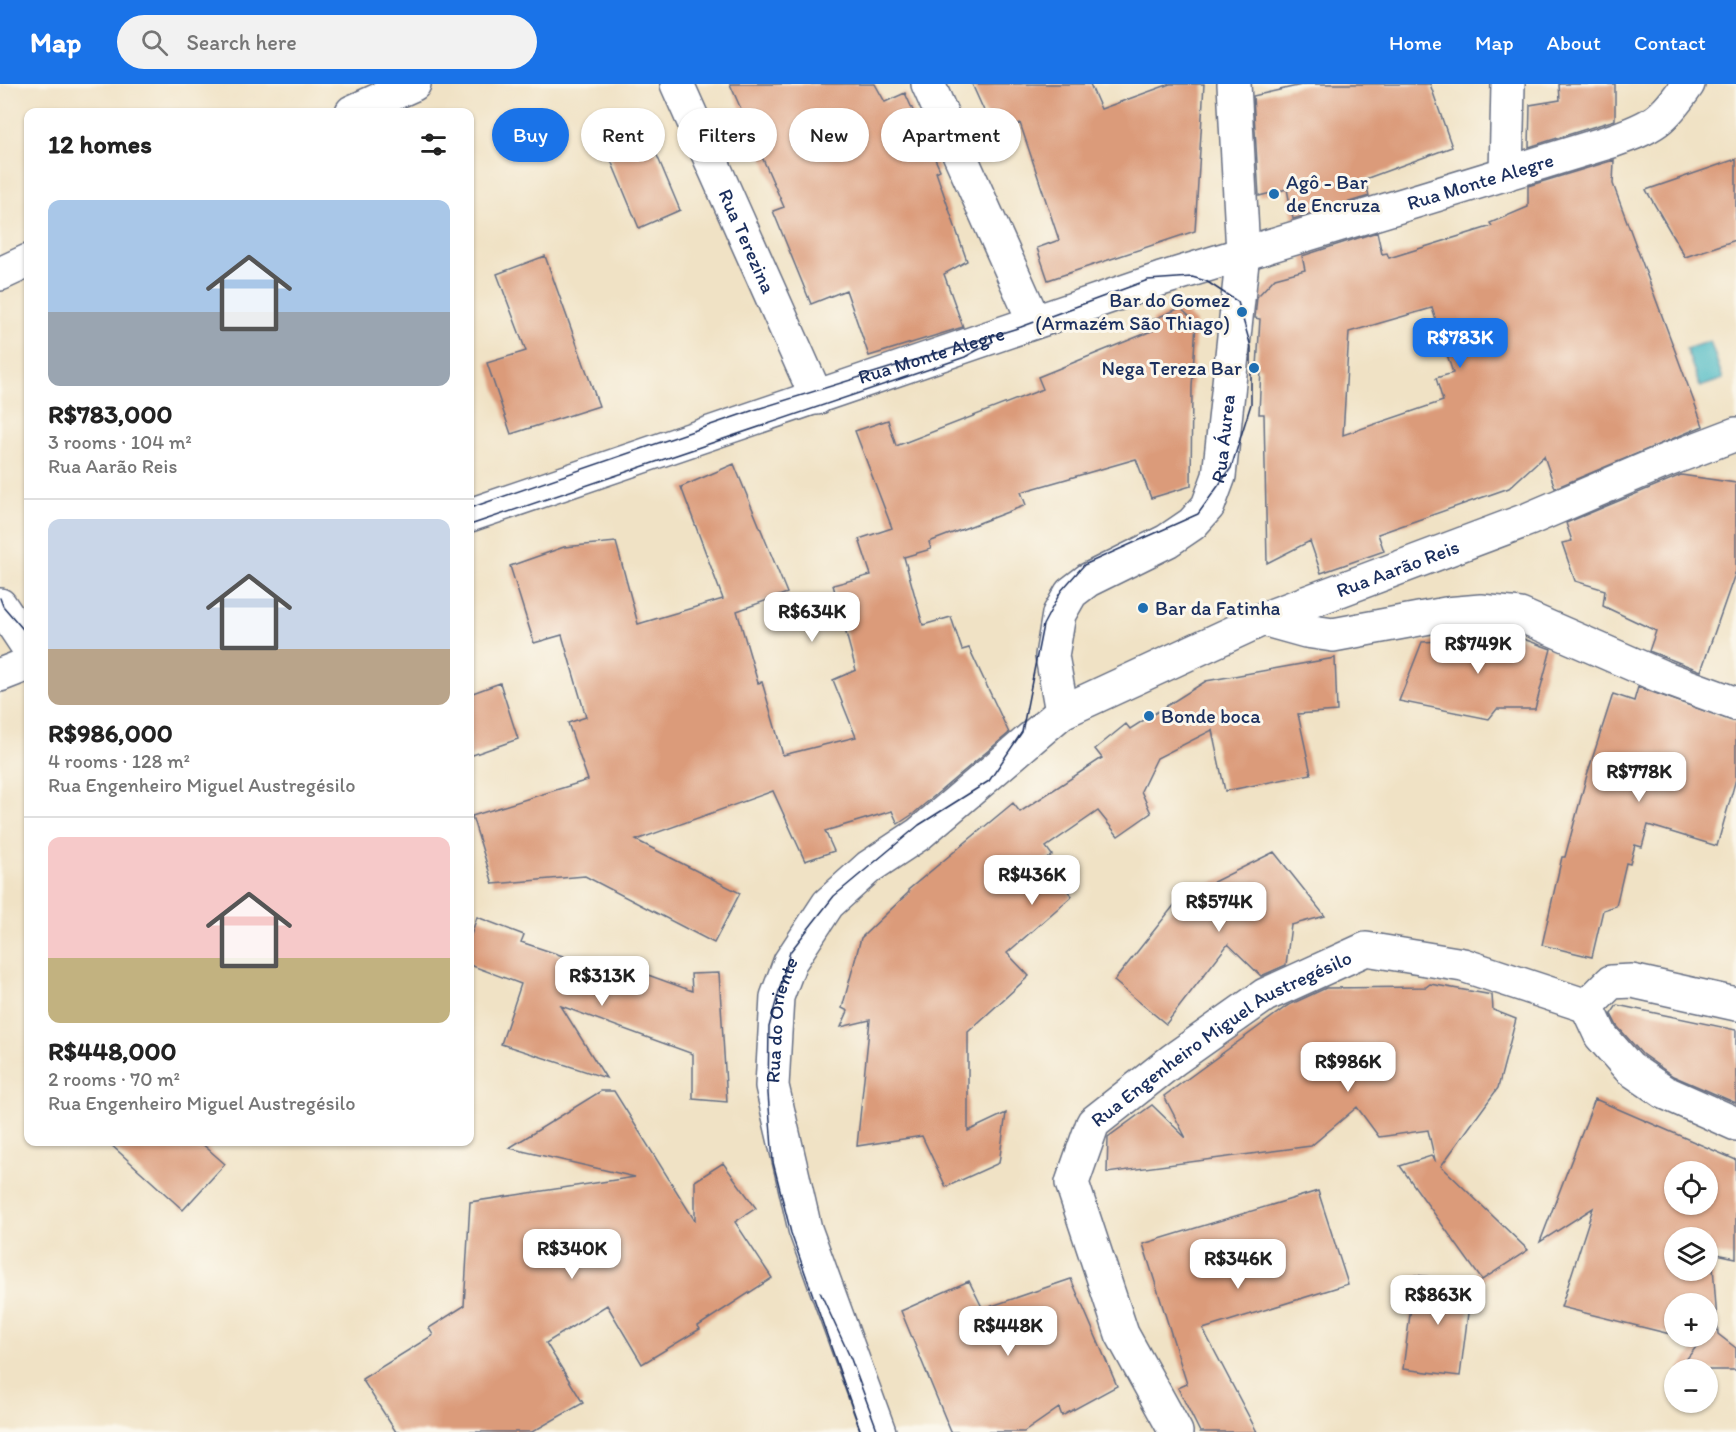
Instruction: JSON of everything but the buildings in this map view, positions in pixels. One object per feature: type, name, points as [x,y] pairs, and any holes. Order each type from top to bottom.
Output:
[{"type":"street","points":[[361,108],[414,84]]},
{"type":"street","name":"Rua Terezina","points":[[677,84],[817,398]]},
{"type":"street","points":[[928,84],[1034,321]]},
{"type":"street","name":"Rua Áurea","points":[[1062,712],[1052,656],[1059,614],[1071,593],[1088,580],[1167,541],[1192,524],[1208,506],[1219,476],[1243,253],[1234,84]]},
{"type":"street","points":[[1506,174],[1508,84]]},
{"type":"street","name":"Rua Monte Alegre","points":[[474,514],[817,398],[1034,321],[1243,253],[1506,174],[1651,127],[1674,105],[1688,84]]},
{"type":"street","points":[[0,274],[24,263]]},
{"type":"street","name":"Rua Aarão Reis","points":[[1062,712],[1263,619],[1529,519],[1665,461],[1736,434]]},
{"type":"street","points":[[0,605],[24,641]]},
{"type":"street","points":[[1263,619],[1306,631],[1333,635],[1446,614],[1481,611],[1520,615],[1660,676],[1736,704]]},
{"type":"street","points":[[0,675],[24,666]]},
{"type":"street","name":"Rua do Oriente","points":[[879,1432],[805,1229],[772,1086],[777,997],[789,962],[828,904],[868,867],[919,834],[1062,712]]},
{"type":"street","name":"Rua Engenheiro Miguel Austregésilo","points":[[1176,1432],[1122,1334],[1072,1183],[1093,1124],[1173,1060],[1265,995],[1366,949],[1463,965],[1587,1006]]},
{"type":"street","points":[[1736,1004],[1632,981],[1611,982],[1587,1006],[1600,1036],[1629,1068],[1664,1092],[1736,1124]]},
{"type":"water","points":[[1710,341],[1723,379],[1700,387],[1686,349]]},
{"type":"tram line","points":[[474,507],[754,410],[1021,327],[1148,280],[1192,277],[1206,281],[1238,302],[1251,347],[1251,404],[1231,468],[1198,514],[1084,565],[1061,591],[1043,625],[1022,732],[989,781],[919,825],[834,896],[790,952],[769,1027],[768,1093],[773,1162],[791,1233],[861,1432]]},
{"type":"tram line","points":[[474,524],[965,357],[992,342]]},
{"type":"tram line","points":[[0,598],[3,606],[24,630]]},
{"type":"tram line","points":[[820,1292],[851,1359],[878,1432]]},
{"type":"place","name":"Agô - Bar de Encruza","points":[[1274,194]]},
{"type":"place","name":"Bar do Gomez (Armazém São Thiago)","points":[[1242,312]]},
{"type":"place","name":"Nega Tereza Bar","points":[[1254,368]]},
{"type":"place","name":"Bar da Fatinha","points":[[1143,608]]},
{"type":"place","name":"Bonde boca","points":[[1149,716]]}]
